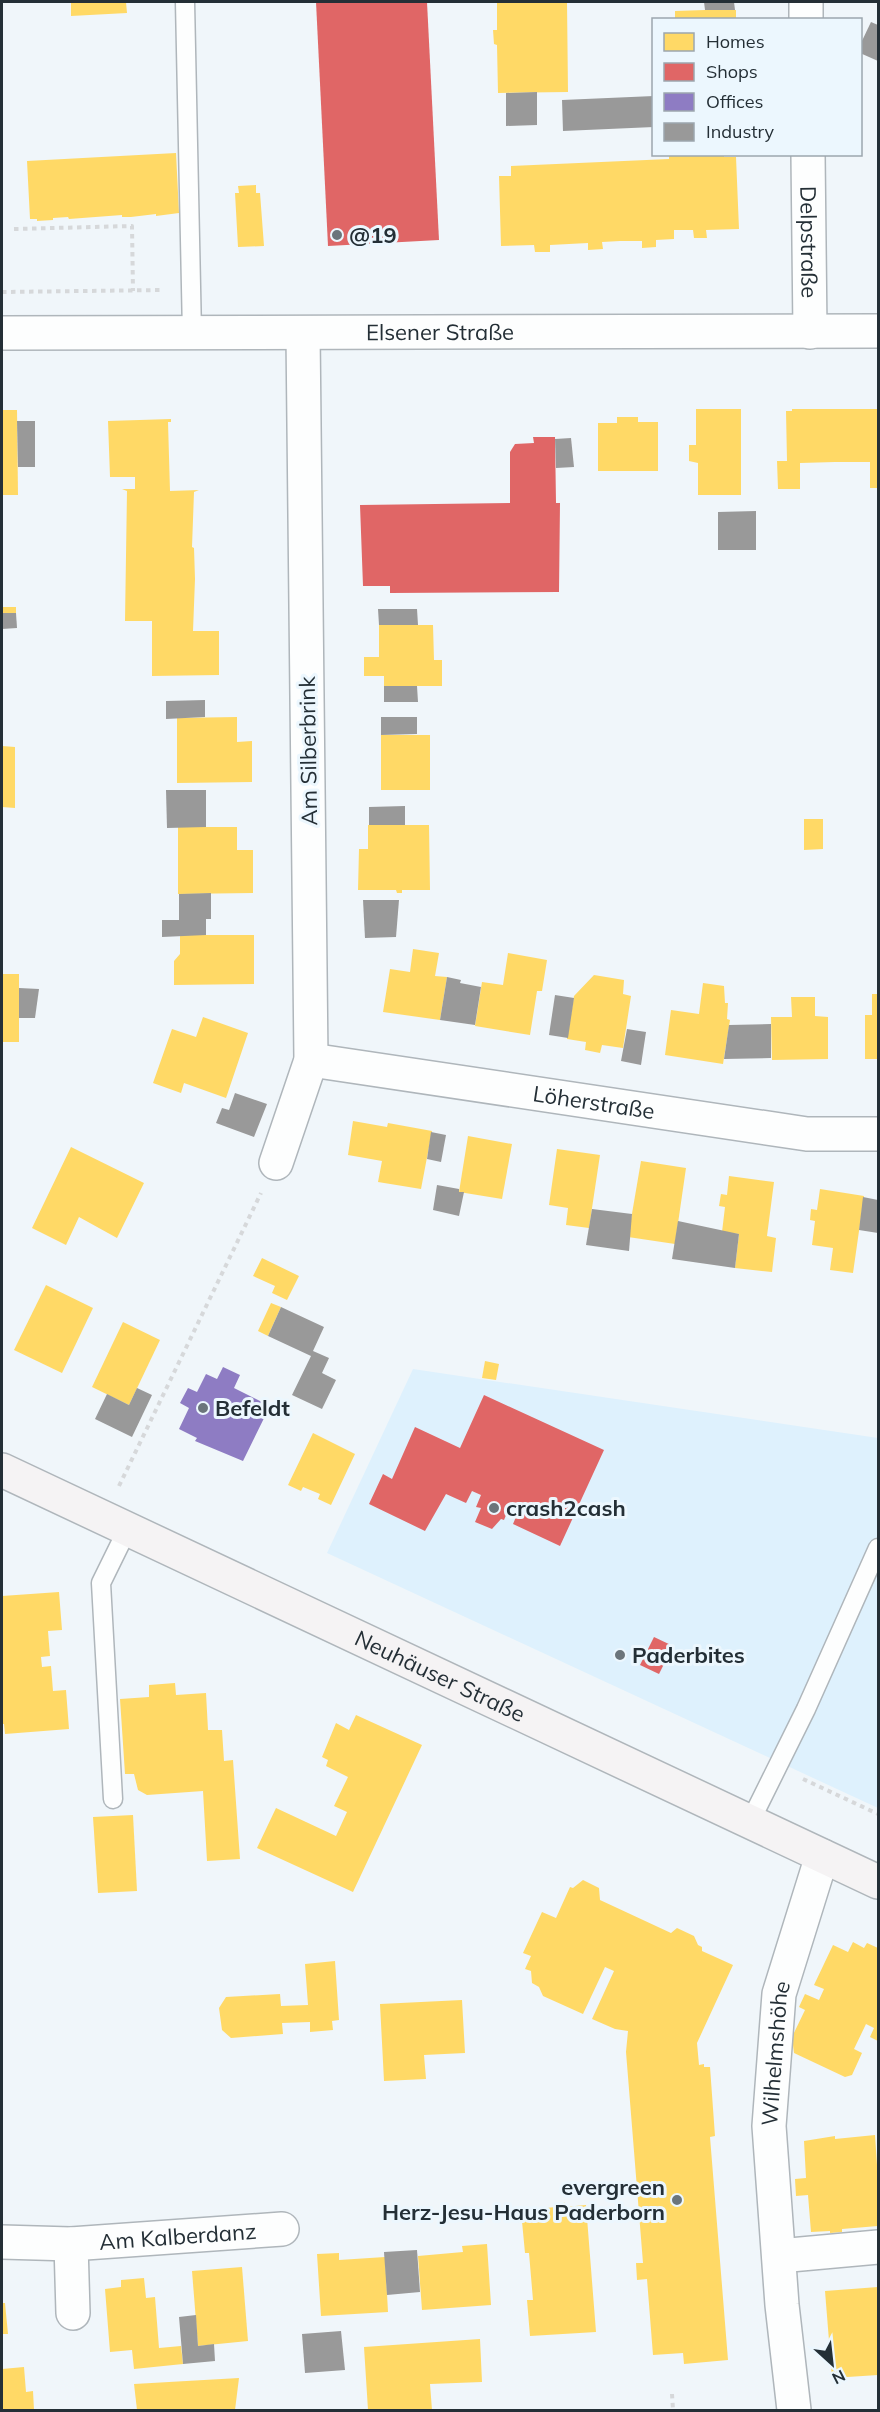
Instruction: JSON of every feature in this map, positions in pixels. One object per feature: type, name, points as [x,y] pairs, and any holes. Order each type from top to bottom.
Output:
[{"type":"main road","name":"Neuhäuser Straße","points":[[2,1470],[879,1882]]},
{"type":"street","points":[[806,2],[806,18]]},
{"type":"street","name":"Delpstraße","points":[[808,156],[810,332]]},
{"type":"street","name":"Elsener Straße","points":[[2,333],[879,331]]},
{"type":"street","name":"Am Silberbrink","points":[[276,1163],[311,1060],[303,333]]},
{"type":"street","name":"Löherstraße","points":[[311,1060],[807,1134],[879,1134]]},
{"type":"street","name":"Wilhelmshöhe","points":[[794,2410],[778,2256],[769,2126],[779,1994],[822,1856]]},
{"type":"street","name":"Am Kalberdanz","points":[[2,2242],[71,2244],[282,2229]]},
{"type":"street","name":"Am Kalberdanz","points":[[71,2244],[73,2313]]},
{"type":"street","points":[[778,2256],[879,2247]]},
{"type":"lane","points":[[185,2],[192,334]]},
{"type":"lane","points":[[113,1799],[101,1583],[116,1522]]},
{"type":"lane","points":[[750,1822],[778,1768],[879,1548]]},
{"type":"path","points":[[14,229],[132,226],[134,291]]},
{"type":"path","points":[[2,292],[191,290]]},
{"type":"path","points":[[116,1522],[276,1163]]},
{"type":"path","points":[[778,1768],[879,1814]]},
{"type":"path","points":[[672,2394],[673,2410]]},
{"type":"shaded area","points":[[413,1369],[878,1438],[878,1808],[327,1553]]},
{"type":"building: Homes","points":[[71,2],[126,2],[127,13],[71,16]]},
{"type":"building: Homes","points":[[497,2],[567,2],[568,92],[498,93],[497,45],[494,44],[493,30],[497,30]]},
{"type":"building: Homes","points":[[736,10],[736,18],[675,18],[675,11]]},
{"type":"building: Homes","points":[[176,153],[179,213],[131,217],[122,217],[122,215],[69,219],[68,217],[37,221],[37,219],[30,219],[27,161]]},
{"type":"building: Homes","points":[[669,156],[736,157],[739,229],[706,230],[707,238],[694,238],[693,230],[674,230],[674,239],[656,240],[656,247],[642,248],[642,241],[602,242],[603,249],[588,250],[588,243],[550,245],[550,252],[535,252],[534,245],[501,246],[499,176],[511,176],[511,166],[669,159]]},
{"type":"building: Homes","points":[[256,185],[256,193],[260,193],[264,246],[238,247],[235,193],[239,193],[238,186]]},
{"type":"building: Homes","points":[[696,409],[741,409],[741,495],[698,495],[698,463],[689,461],[689,445],[696,445]]},
{"type":"building: Homes","points":[[792,409],[878,409],[878,488],[870,488],[870,462],[835,462],[800,463],[800,489],[778,489],[777,461],[787,461],[786,411],[792,411]]},
{"type":"building: Homes","points":[[2,410],[17,410],[18,495],[2,495]]},
{"type":"building: Homes","points":[[617,417],[638,417],[638,422],[658,422],[658,471],[598,471],[598,423],[617,423]]},
{"type":"building: Homes","points":[[171,419],[171,422],[168,422],[170,491],[199,490],[194,492],[193,631],[219,631],[219,675],[152,676],[152,621],[125,621],[127,491],[122,489],[135,489],[135,477],[110,477],[108,421]]},
{"type":"building: Homes","points":[[2,607],[16,607],[16,613],[2,613]]},
{"type":"building: Homes","points":[[379,625],[433,625],[434,660],[442,660],[442,686],[384,686],[384,676],[364,676],[364,657],[379,657]]},
{"type":"building: Homes","points":[[237,717],[237,742],[252,741],[252,782],[177,783],[177,718]]},
{"type":"building: Homes","points":[[381,735],[430,735],[430,790],[381,790]]},
{"type":"building: Homes","points":[[2,746],[15,747],[15,808],[2,807]]},
{"type":"building: Homes","points":[[804,819],[823,819],[823,849],[804,850]]},
{"type":"building: Homes","points":[[368,825],[429,825],[430,890],[402,890],[402,893],[397,893],[396,890],[358,890],[359,849],[368,849]]},
{"type":"building: Homes","points":[[178,827],[237,827],[237,850],[253,850],[253,893],[178,894]]},
{"type":"building: Homes","points":[[180,935],[254,935],[254,984],[174,985],[174,961],[180,954]]},
{"type":"building: Homes","points":[[413,949],[439,953],[435,976],[447,977],[440,1020],[383,1012],[390,969],[410,972]]},
{"type":"building: Homes","points":[[508,953],[547,960],[542,991],[537,991],[530,1035],[475,1026],[482,982],[503,985]]},
{"type":"building: Homes","points":[[2,974],[19,974],[19,1042],[2,1042]]},
{"type":"building: Homes","points":[[594,975],[624,980],[623,994],[631,996],[623,1048],[602,1045],[600,1053],[585,1050],[586,1042],[567,1039],[574,996]]},
{"type":"building: Homes","points":[[703,983],[724,986],[725,1003],[728,1003],[727,1019],[730,1020],[723,1064],[665,1055],[671,1010],[699,1014]]},
{"type":"building: Homes","points":[[872,994],[878,994],[878,1059],[865,1059],[865,1015],[872,1015]]},
{"type":"building: Homes","points":[[791,997],[815,997],[815,1016],[828,1017],[828,1059],[772,1060],[771,1017],[792,1017]]},
{"type":"building: Homes","points":[[203,1017],[248,1033],[226,1098],[184,1083],[181,1093],[153,1083],[172,1029],[196,1037]]},
{"type":"building: Homes","points":[[353,1121],[387,1127],[388,1123],[432,1131],[421,1189],[378,1182],[382,1161],[348,1155]]},
{"type":"building: Homes","points":[[468,1136],[512,1144],[502,1199],[459,1192]]},
{"type":"building: Homes","points":[[71,1147],[144,1183],[117,1238],[79,1217],[66,1245],[32,1228]]},
{"type":"building: Homes","points":[[557,1149],[600,1155],[589,1228],[566,1225],[568,1208],[549,1205]]},
{"type":"building: Homes","points":[[641,1161],[686,1168],[675,1244],[628,1237]]},
{"type":"building: Homes","points":[[729,1176],[774,1182],[767,1236],[776,1238],[772,1272],[735,1268],[739,1234],[722,1232],[725,1207],[719,1206],[721,1194],[727,1195]]},
{"type":"building: Homes","points":[[820,1189],[864,1196],[853,1273],[830,1270],[833,1248],[812,1245],[815,1221],[810,1220],[811,1209],[817,1210]]},
{"type":"building: Homes","points":[[262,1258],[299,1276],[287,1300],[272,1293],[275,1286],[253,1276]]},
{"type":"building: Homes","points":[[46,1285],[93,1308],[62,1373],[14,1350]]},
{"type":"building: Homes","points":[[271,1303],[281,1307],[268,1336],[258,1331]]},
{"type":"building: Homes","points":[[123,1322],[160,1340],[129,1405],[92,1387]]},
{"type":"building: Homes","points":[[485,1361],[499,1364],[496,1380],[482,1378]]},
{"type":"building: Homes","points":[[313,1433],[355,1454],[331,1505],[318,1499],[320,1494],[303,1487],[301,1491],[288,1485]]},
{"type":"building: Homes","points":[[59,1592],[62,1630],[48,1631],[50,1656],[41,1657],[42,1667],[51,1666],[53,1691],[66,1690],[69,1729],[5,1734],[4,1724],[2,1724],[2,1596]]},
{"type":"building: Homes","points":[[175,1683],[176,1695],[206,1693],[208,1730],[222,1730],[224,1761],[233,1760],[240,1859],[207,1861],[203,1791],[147,1795],[138,1790],[134,1774],[125,1774],[120,1699],[149,1697],[149,1685]]},
{"type":"building: Homes","points":[[356,1715],[422,1745],[353,1892],[257,1848],[276,1808],[336,1836],[347,1812],[334,1806],[348,1777],[326,1766],[328,1760],[322,1757],[336,1723],[349,1730]]},
{"type":"building: Homes","points":[[133,1815],[137,1891],[98,1893],[93,1817]]},
{"type":"building: Homes","points":[[583,1880],[599,1888],[600,1900],[671,1933],[677,1928],[694,1936],[698,1945],[702,1947],[702,1951],[733,1965],[697,2043],[699,2065],[704,2064],[704,2067],[710,2067],[715,2136],[710,2137],[728,2360],[684,2364],[683,2353],[653,2355],[647,2279],[637,2280],[636,2263],[643,2263],[626,2052],[628,2031],[615,2029],[592,2019],[614,1971],[605,1967],[583,2014],[543,1996],[539,1987],[532,1983],[531,1971],[525,1969],[531,1956],[523,1953],[542,1912],[556,1918],[570,1887],[573,1888]]},
{"type":"building: Homes","points":[[853,1942],[864,1948],[867,1943],[878,1948],[878,2041],[870,2037],[874,2028],[866,2024],[854,2049],[862,2053],[852,2075],[845,2077],[794,2053],[792,2037],[805,2010],[799,2007],[805,1994],[819,2000],[824,1989],[814,1985],[833,1945],[848,1952]]},
{"type":"building: Homes","points":[[335,1961],[339,2020],[332,2021],[333,2030],[310,2032],[310,2022],[282,2023],[283,2034],[231,2038],[222,2030],[219,2008],[226,1997],[280,1994],[281,2006],[308,2005],[305,1964]]},
{"type":"building: Homes","points":[[462,2000],[465,2053],[424,2055],[426,2079],[384,2081],[380,2004]]},
{"type":"building: Homes","points":[[875,2135],[878,2226],[842,2229],[842,2232],[811,2232],[808,2195],[796,2196],[795,2179],[806,2178],[804,2141],[835,2136],[835,2139]]},
{"type":"building: Homes","points":[[565,2202],[565,2207],[586,2205],[596,2332],[530,2336],[527,2300],[533,2300],[529,2253],[525,2253],[521,2211],[555,2207],[555,2203]]},
{"type":"building: Homes","points":[[487,2244],[491,2305],[422,2310],[418,2256],[463,2252],[462,2246]]},
{"type":"building: Homes","points":[[339,2253],[339,2260],[385,2257],[388,2312],[321,2316],[317,2254]]},
{"type":"building: Homes","points":[[242,2267],[248,2341],[198,2346],[192,2271]]},
{"type":"building: Homes","points":[[144,2278],[146,2298],[155,2297],[159,2348],[181,2346],[183,2364],[134,2369],[132,2350],[110,2352],[105,2289],[121,2287],[121,2280]]},
{"type":"building: Homes","points":[[878,2287],[878,2375],[832,2378],[825,2291]]},
{"type":"building: Homes","points":[[2,2303],[5,2303],[8,2334],[2,2334]]},
{"type":"building: Homes","points":[[480,2339],[482,2382],[430,2384],[432,2410],[368,2410],[364,2347]]},
{"type":"building: Homes","points":[[24,2367],[26,2392],[33,2391],[34,2410],[2,2410],[2,2369]]},
{"type":"building: Homes","points":[[239,2378],[235,2410],[137,2410],[134,2384]]},
{"type":"building: Shops","points":[[316,2],[427,2],[439,240],[328,246]]},
{"type":"building: Shops","points":[[533,437],[555,437],[556,503],[560,503],[559,592],[390,593],[390,586],[363,586],[360,505],[510,503],[510,452],[515,444],[534,443]]},
{"type":"building: Shops","points":[[484,1395],[604,1450],[560,1546],[513,1524],[518,1512],[509,1508],[504,1520],[501,1519],[492,1529],[475,1522],[481,1508],[476,1507],[481,1495],[472,1491],[466,1503],[446,1494],[425,1531],[369,1504],[383,1474],[392,1479],[415,1427],[460,1448]]},
{"type":"building: Shops","points":[[654,1637],[673,1646],[659,1674],[640,1665]]},
{"type":"building: Offices","points":[[223,1367],[240,1375],[234,1388],[270,1406],[243,1461],[195,1441],[197,1438],[179,1429],[189,1408],[180,1403],[188,1388],[197,1392],[206,1374],[217,1379]]},
{"type":"building: Industry","points":[[704,2],[734,2],[735,10],[705,10]]},
{"type":"building: Industry","points":[[871,22],[878,25],[878,61],[862,54],[862,41]]},
{"type":"building: Industry","points":[[537,92],[537,125],[506,126],[506,93]]},
{"type":"building: Industry","points":[[652,96],[652,127],[563,131],[562,100]]},
{"type":"building: Industry","points":[[17,421],[35,421],[35,467],[18,467]]},
{"type":"building: Industry","points":[[571,438],[574,467],[556,468],[555,439]]},
{"type":"building: Industry","points":[[756,511],[756,550],[718,550],[718,512]]},
{"type":"building: Industry","points":[[378,609],[417,609],[418,625],[379,625]]},
{"type":"building: Industry","points":[[2,613],[16,613],[17,628],[2,629]]},
{"type":"building: Industry","points":[[384,686],[417,686],[418,702],[384,702]]},
{"type":"building: Industry","points":[[205,700],[205,717],[166,719],[166,701]]},
{"type":"building: Industry","points":[[381,717],[417,717],[417,734],[381,735]]},
{"type":"building: Industry","points":[[166,790],[206,790],[206,827],[167,828]]},
{"type":"building: Industry","points":[[405,806],[405,825],[369,825],[369,807]]},
{"type":"building: Industry","points":[[211,893],[211,919],[206,919],[206,935],[162,937],[162,920],[179,920],[179,894]]},
{"type":"building: Industry","points":[[363,900],[399,900],[396,937],[365,938]]},
{"type":"building: Industry","points":[[447,977],[461,980],[460,983],[481,987],[475,1025],[440,1020]]},
{"type":"building: Industry","points":[[19,988],[39,989],[35,1018],[19,1018]]},
{"type":"building: Industry","points":[[555,995],[574,998],[568,1038],[549,1035]]},
{"type":"building: Industry","points":[[771,1024],[771,1058],[724,1059],[729,1025]]},
{"type":"building: Industry","points":[[627,1029],[646,1032],[641,1065],[621,1061]]},
{"type":"building: Industry","points":[[235,1093],[267,1104],[254,1137],[216,1123],[222,1108],[229,1110]]},
{"type":"building: Industry","points":[[431,1132],[446,1135],[441,1162],[427,1159]]},
{"type":"building: Industry","points":[[437,1185],[464,1192],[459,1216],[433,1210]]},
{"type":"building: Industry","points":[[863,1197],[878,1200],[878,1233],[859,1230]]},
{"type":"building: Industry","points":[[592,1209],[632,1214],[629,1251],[586,1245]]},
{"type":"building: Industry","points":[[678,1221],[739,1234],[735,1268],[672,1259]]},
{"type":"building: Industry","points":[[281,1307],[324,1327],[313,1351],[329,1358],[322,1373],[336,1380],[322,1409],[292,1395],[311,1356],[268,1336]]},
{"type":"building: Industry","points":[[137,1388],[152,1395],[132,1437],[95,1419],[107,1394],[129,1405]]},
{"type":"building: Industry","points":[[417,2250],[420,2292],[387,2295],[384,2252]]},
{"type":"building: Industry","points":[[196,2315],[198,2346],[214,2344],[215,2361],[183,2364],[179,2317]]},
{"type":"building: Industry","points":[[341,2331],[345,2370],[305,2373],[302,2334]]},
{"type":"place","name":"@19","points":[[337,235]]},
{"type":"place","name":"Befeldt","points":[[203,1408]]},
{"type":"place","name":"crash2cash","points":[[494,1508]]},
{"type":"place","name":"Paderbites","points":[[620,1655]]},
{"type":"place","name":"evergreen Herz-Jesu-Haus Paderborn","points":[[677,2200]]}]
